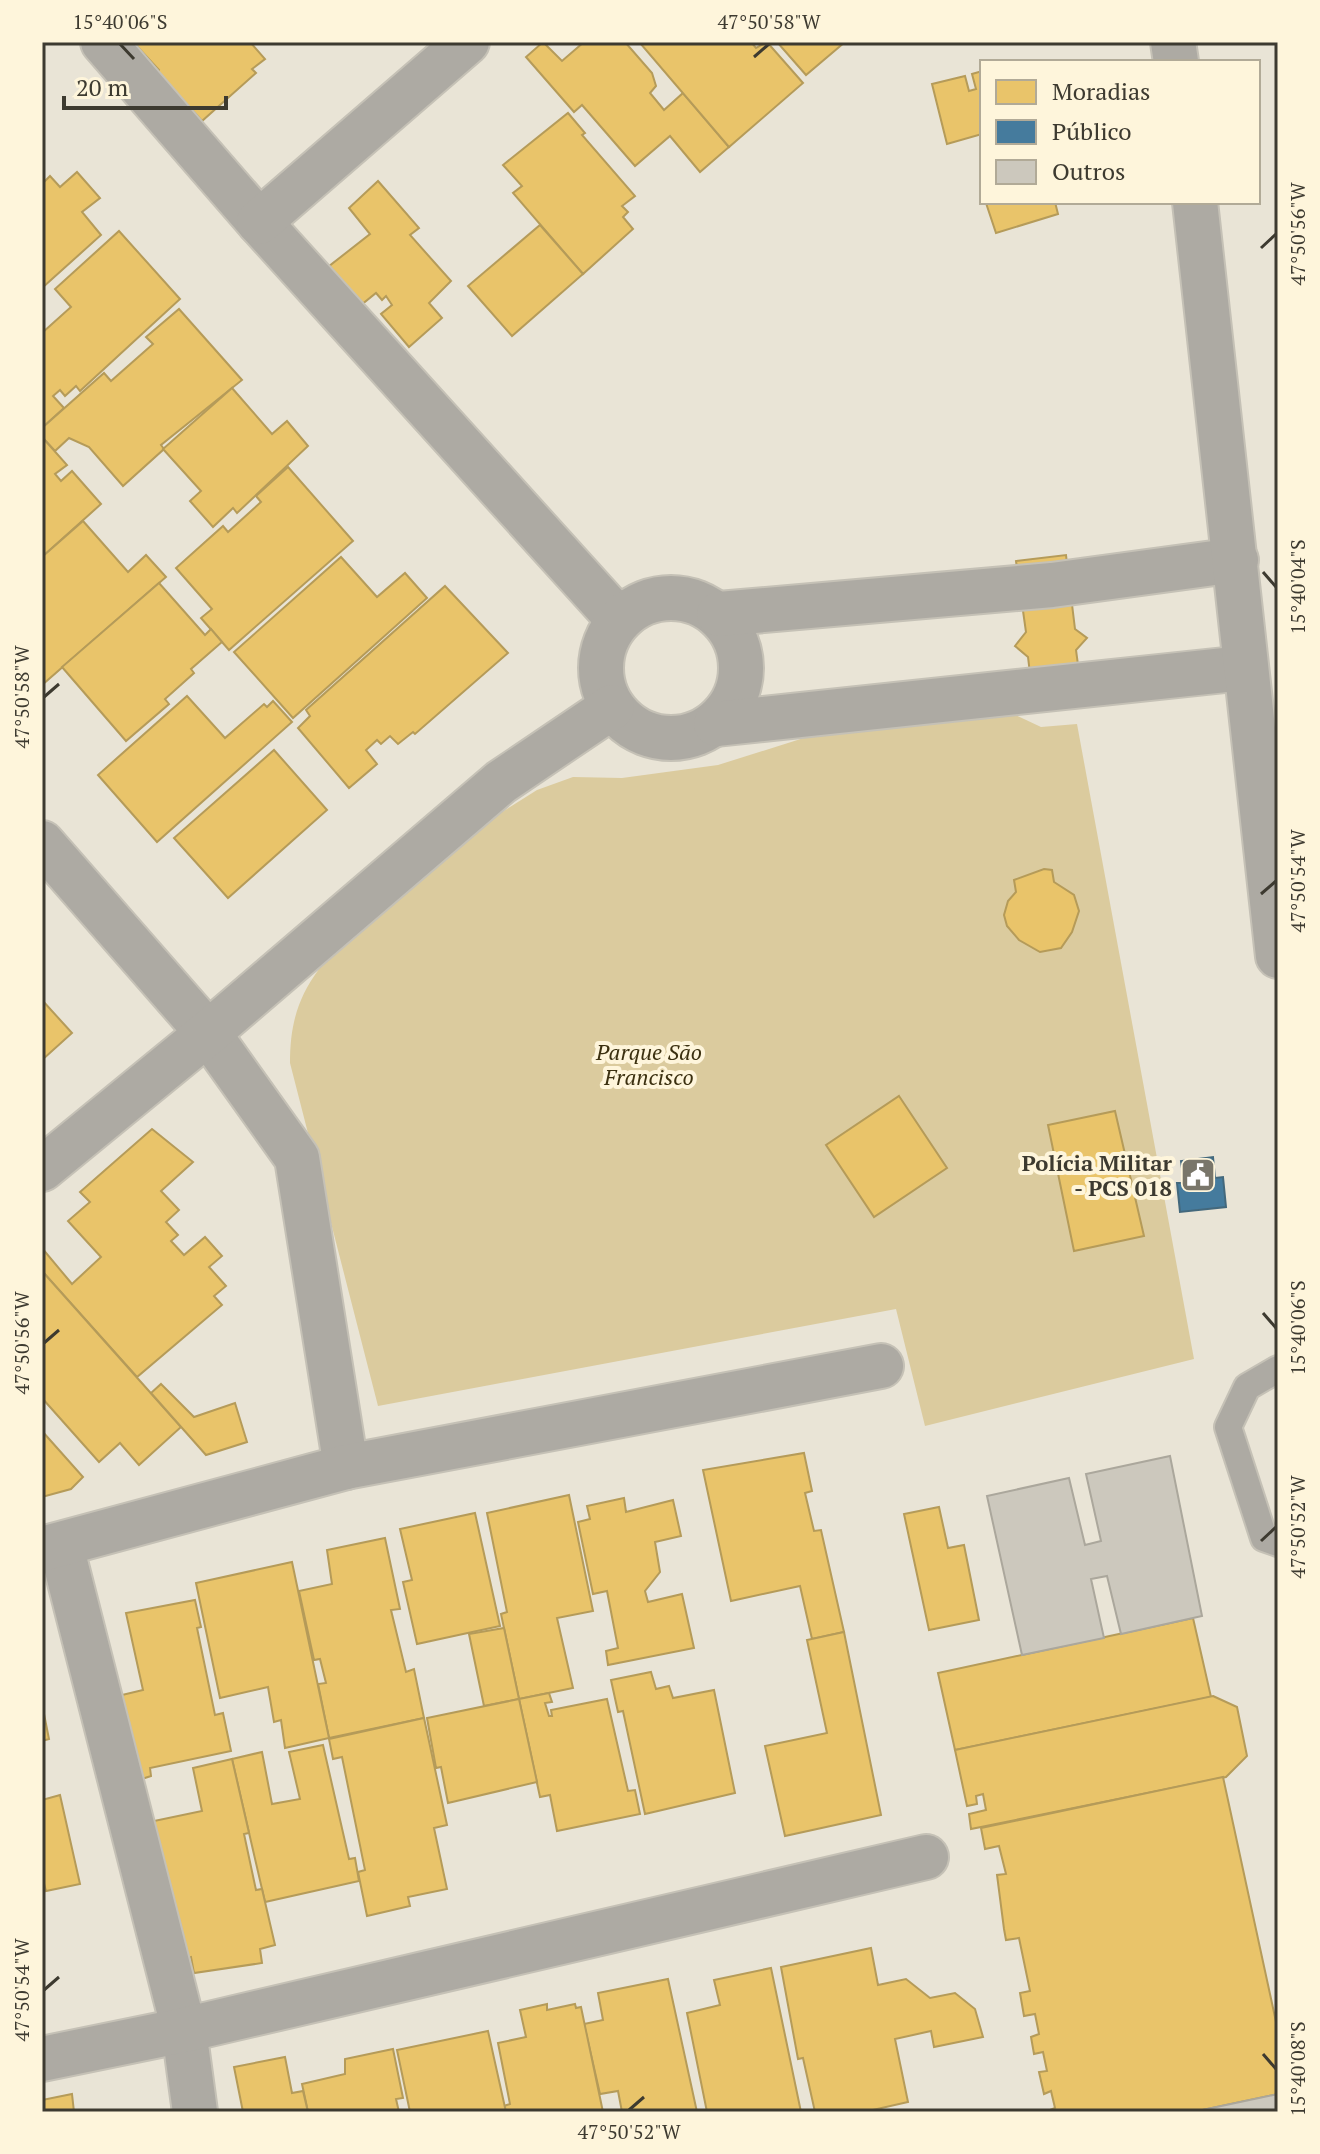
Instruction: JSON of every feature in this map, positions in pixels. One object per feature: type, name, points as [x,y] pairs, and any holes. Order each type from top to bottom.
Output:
[{"type":"street","points":[[103,42],[259,222],[618,619]]},
{"type":"street","points":[[259,222],[467,42]]},
{"type":"street","points":[[1195,204],[1278,956]]},
{"type":"street","points":[[719,614],[1052,585],[1236,560]]},
{"type":"street","points":[[716,724],[740,690],[741,649],[719,614],[695,600],[667,596],[640,603],[618,619],[603,647],[601,678],[612,707],[635,729],[662,739],[690,737],[716,724],[1244,668]]},
{"type":"street","points":[[42,1169],[208,1033],[501,782],[612,707]]},
{"type":"street","points":[[42,843],[208,1033],[297,1158],[346,1467]]},
{"type":"street","points":[[195,2112],[184,2030],[52,1547],[346,1467],[881,1366]]},
{"type":"street","points":[[42,2059],[184,2030],[926,1857]]},
{"type":"lane","points":[[1278,1369],[1247,1387],[1228,1427],[1264,1538],[1278,1543]]},
{"type":"green space","name":"Parque São Francisco","points":[[1011,713],[1041,727],[1077,724],[1194,1359],[925,1426],[896,1309],[378,1406],[290,1063],[296,1013],[319,969],[499,814],[537,790],[573,777],[622,778],[718,765],[810,736]]},
{"type":"building: Moradias","points":[[133,42],[250,42],[265,59],[252,69],[256,73],[202,121],[181,98],[170,101],[157,75],[159,70]]},
{"type":"building: Moradias","points":[[543,42],[562,61],[584,42],[625,42],[652,73],[656,86],[650,93],[664,110],[683,93],[729,147],[700,172],[670,136],[635,166],[582,105],[574,112],[526,57]]},
{"type":"building: Moradias","points":[[751,42],[756,48],[767,42],[803,83],[729,147],[640,43]]},
{"type":"building: Moradias","points":[[777,42],[845,42],[806,75]]},
{"type":"building: Moradias","points":[[980,72],[980,135],[947,144],[932,84],[965,76],[969,91],[976,89],[972,74]]},
{"type":"building: Moradias","points":[[568,113],[585,133],[582,135],[635,196],[622,206],[628,212],[623,217],[633,229],[583,274],[513,193],[522,186],[503,165]]},
{"type":"building: Moradias","points":[[77,172],[100,198],[82,212],[101,235],[42,288],[42,184],[50,176],[60,187]]},
{"type":"building: Moradias","points":[[378,181],[419,228],[410,235],[451,281],[429,303],[442,318],[409,347],[381,314],[392,305],[386,296],[382,300],[376,293],[361,305],[328,267],[370,234],[349,208]]},
{"type":"building: Moradias","points":[[986,204],[1056,204],[1058,214],[996,233]]},
{"type":"building: Moradias","points":[[540,225],[583,274],[512,336],[468,286]]},
{"type":"building: Moradias","points":[[119,231],[180,299],[80,391],[76,386],[65,396],[60,390],[53,396],[64,408],[42,428],[42,333],[71,307],[55,289]]},
{"type":"building: Moradias","points":[[179,309],[242,380],[161,445],[164,449],[123,486],[89,447],[69,438],[55,451],[42,437],[42,428],[104,373],[111,381],[153,344],[146,337]]},
{"type":"building: Moradias","points":[[232,388],[272,434],[287,421],[308,446],[237,513],[233,508],[213,527],[190,501],[201,491],[163,449]]},
{"type":"building: Moradias","points":[[42,437],[67,465],[55,474],[61,481],[72,471],[101,504],[42,557]]},
{"type":"building: Moradias","points":[[288,467],[353,541],[229,650],[201,618],[212,609],[176,568],[223,526],[228,532],[261,502],[256,496]]},
{"type":"building: Moradias","points":[[83,521],[128,572],[146,555],[166,577],[42,685],[42,557]]},
{"type":"building: Moradias","points":[[1066,555],[1075,629],[1087,638],[1076,650],[1083,702],[1034,707],[1028,657],[1015,646],[1026,632],[1016,561]]},
{"type":"building: Moradias","points":[[341,557],[377,597],[405,573],[427,598],[293,718],[234,652]]},
{"type":"building: Moradias","points":[[159,583],[205,635],[211,629],[222,642],[191,669],[194,673],[165,699],[169,704],[126,741],[62,667]]},
{"type":"building: Moradias","points":[[445,586],[508,653],[415,734],[413,732],[398,744],[390,736],[381,744],[377,740],[366,750],[377,764],[349,788],[298,728],[310,716],[306,710]]},
{"type":"building: Moradias","points":[[187,696],[225,738],[264,704],[267,707],[273,701],[292,722],[157,842],[98,775]]},
{"type":"building: Moradias","points":[[274,750],[327,810],[228,898],[174,838]]},
{"type":"building: Moradias","points":[[1044,869],[1052,870],[1054,882],[1074,895],[1079,911],[1072,932],[1061,948],[1040,952],[1019,940],[1007,926],[1004,915],[1008,901],[1016,892],[1014,880]]},
{"type":"building: Moradias","points":[[42,1000],[72,1033],[42,1060]]},
{"type":"building: Moradias","points":[[899,1096],[947,1168],[874,1217],[826,1145]]},
{"type":"building: Moradias","points":[[1115,1111],[1144,1236],[1074,1251],[1048,1125]]},
{"type":"building: Moradias","points":[[152,1129],[193,1162],[161,1191],[179,1210],[166,1222],[178,1235],[171,1241],[184,1255],[205,1237],[222,1256],[209,1267],[226,1286],[214,1296],[222,1305],[137,1377],[42,1271],[42,1248],[72,1284],[101,1257],[68,1221],[90,1202],[80,1192]]},
{"type":"building: Moradias","points":[[42,1271],[181,1427],[139,1465],[120,1443],[99,1462],[42,1398]]},
{"type":"building: Moradias","points":[[161,1384],[194,1417],[235,1403],[247,1442],[206,1455],[151,1393]]},
{"type":"building: Moradias","points":[[42,1431],[83,1477],[71,1489],[42,1497]]},
{"type":"building: Moradias","points":[[804,1453],[812,1491],[805,1493],[814,1531],[821,1530],[844,1632],[812,1639],[800,1586],[731,1601],[703,1470]]},
{"type":"building: Moradias","points":[[569,1495],[593,1611],[557,1618],[573,1688],[519,1699],[501,1614],[507,1612],[487,1513]]},
{"type":"building: Moradias","points":[[624,1498],[626,1512],[673,1500],[681,1536],[655,1542],[660,1572],[645,1591],[648,1602],[682,1594],[694,1648],[608,1665],[606,1651],[618,1648],[607,1591],[593,1594],[578,1522],[590,1519],[587,1506]]},
{"type":"building: Moradias","points":[[939,1507],[948,1548],[964,1545],[979,1620],[929,1630],[904,1514]]},
{"type":"building: Moradias","points":[[475,1513],[500,1626],[417,1644],[403,1582],[412,1580],[400,1529]]},
{"type":"building: Moradias","points":[[385,1538],[400,1609],[391,1610],[406,1672],[414,1669],[424,1718],[329,1738],[318,1684],[326,1683],[320,1659],[314,1660],[299,1591],[332,1584],[327,1550]]},
{"type":"building: Moradias","points":[[292,1562],[329,1738],[285,1748],[281,1720],[274,1722],[268,1687],[220,1698],[196,1583]]},
{"type":"building: Moradias","points":[[195,1600],[201,1627],[197,1628],[215,1715],[223,1713],[231,1751],[150,1768],[151,1776],[139,1780],[122,1695],[143,1690],[126,1613]]},
{"type":"building: Moradias","points":[[1193,1618],[1211,1697],[955,1750],[938,1673]]},
{"type":"building: Moradias","points":[[504,1628],[519,1699],[484,1706],[469,1634]]},
{"type":"building: Moradias","points":[[844,1632],[881,1815],[785,1836],[765,1746],[827,1733],[807,1640]]},
{"type":"building: Moradias","points":[[651,1672],[656,1689],[669,1686],[673,1698],[714,1690],[735,1793],[645,1814],[623,1711],[618,1712],[611,1680]]},
{"type":"building: Moradias","points":[[549,1693],[552,1702],[545,1703],[549,1716],[552,1716],[551,1710],[607,1699],[628,1791],[635,1790],[640,1814],[557,1831],[550,1795],[540,1797],[519,1699]]},
{"type":"building: Moradias","points":[[1213,1696],[1237,1707],[1247,1756],[1226,1777],[971,1829],[969,1814],[986,1810],[983,1794],[976,1796],[977,1804],[967,1806],[955,1750]]},
{"type":"building: Moradias","points":[[519,1699],[537,1782],[448,1803],[441,1767],[436,1768],[427,1718]]},
{"type":"building: Moradias","points":[[42,1704],[49,1739],[42,1741]]},
{"type":"building: Moradias","points":[[424,1718],[447,1825],[434,1828],[447,1889],[408,1897],[410,1906],[367,1916],[358,1872],[365,1870],[342,1757],[333,1759],[329,1739]]},
{"type":"building: Moradias","points":[[323,1745],[349,1859],[355,1858],[359,1881],[265,1902],[232,1759],[262,1752],[272,1804],[300,1799],[289,1752]]},
{"type":"building: Moradias","points":[[232,1759],[249,1833],[244,1834],[256,1890],[262,1889],[275,1945],[260,1949],[262,1963],[194,1973],[191,1957],[185,1959],[154,1821],[202,1811],[193,1768]]},
{"type":"building: Moradias","points":[[1223,1777],[1278,2031],[1278,2094],[1193,2112],[1045,2112],[1055,2108],[1051,2091],[1044,2094],[1039,2072],[1047,2071],[1043,2052],[1034,2054],[1031,2037],[1039,2034],[1035,2014],[1024,2016],[1020,1993],[1030,1991],[1019,1938],[1006,1940],[1004,1929],[997,1875],[1006,1874],[999,1846],[985,1849],[981,1828]]},
{"type":"building: Moradias","points":[[60,1795],[80,1884],[46,1891],[42,1876],[42,1800]]},
{"type":"building: Moradias","points":[[871,1948],[878,1985],[906,1979],[930,1998],[955,1993],[975,2009],[983,2037],[934,2047],[931,2031],[895,2039],[908,2102],[864,2112],[815,2112],[803,2058],[798,2059],[781,1967]]},
{"type":"building: Moradias","points":[[771,1968],[801,2112],[707,2112],[687,2013],[720,2005],[714,1980]]},
{"type":"building: Moradias","points":[[668,1979],[697,2112],[622,2112],[618,2091],[600,2094],[584,2024],[603,2020],[598,1993]]},
{"type":"building: Moradias","points":[[547,2004],[547,2010],[575,2004],[576,2008],[581,2007],[603,2112],[506,2112],[504,2106],[510,2104],[498,2043],[526,2037],[520,2010]]},
{"type":"building: Moradias","points":[[488,2031],[506,2112],[410,2112],[397,2050]]},
{"type":"building: Moradias","points":[[393,2049],[403,2098],[396,2099],[399,2112],[308,2112],[302,2084],[345,2074],[345,2059]]},
{"type":"building: Moradias","points":[[285,2057],[292,2093],[303,2091],[308,2112],[243,2112],[234,2067]]},
{"type":"building: Moradias","points":[[72,2094],[74,2112],[42,2112],[42,2100]]},
{"type":"building: Público","points":[[1213,1157],[1215,1178],[1223,1177],[1226,1207],[1180,1212],[1177,1183],[1184,1183],[1181,1161]]},
{"type":"building: Outros","points":[[1170,1456],[1202,1616],[1121,1634],[1107,1576],[1091,1579],[1104,1638],[1022,1655],[987,1496],[1069,1478],[1085,1545],[1101,1541],[1086,1474]]},
{"type":"building: Outros","points":[[1278,2094],[1278,2112],[1193,2112]]},
{"type":"place","name":"Polícia Militar - PCS 018","points":[[1198,1175]]}]
